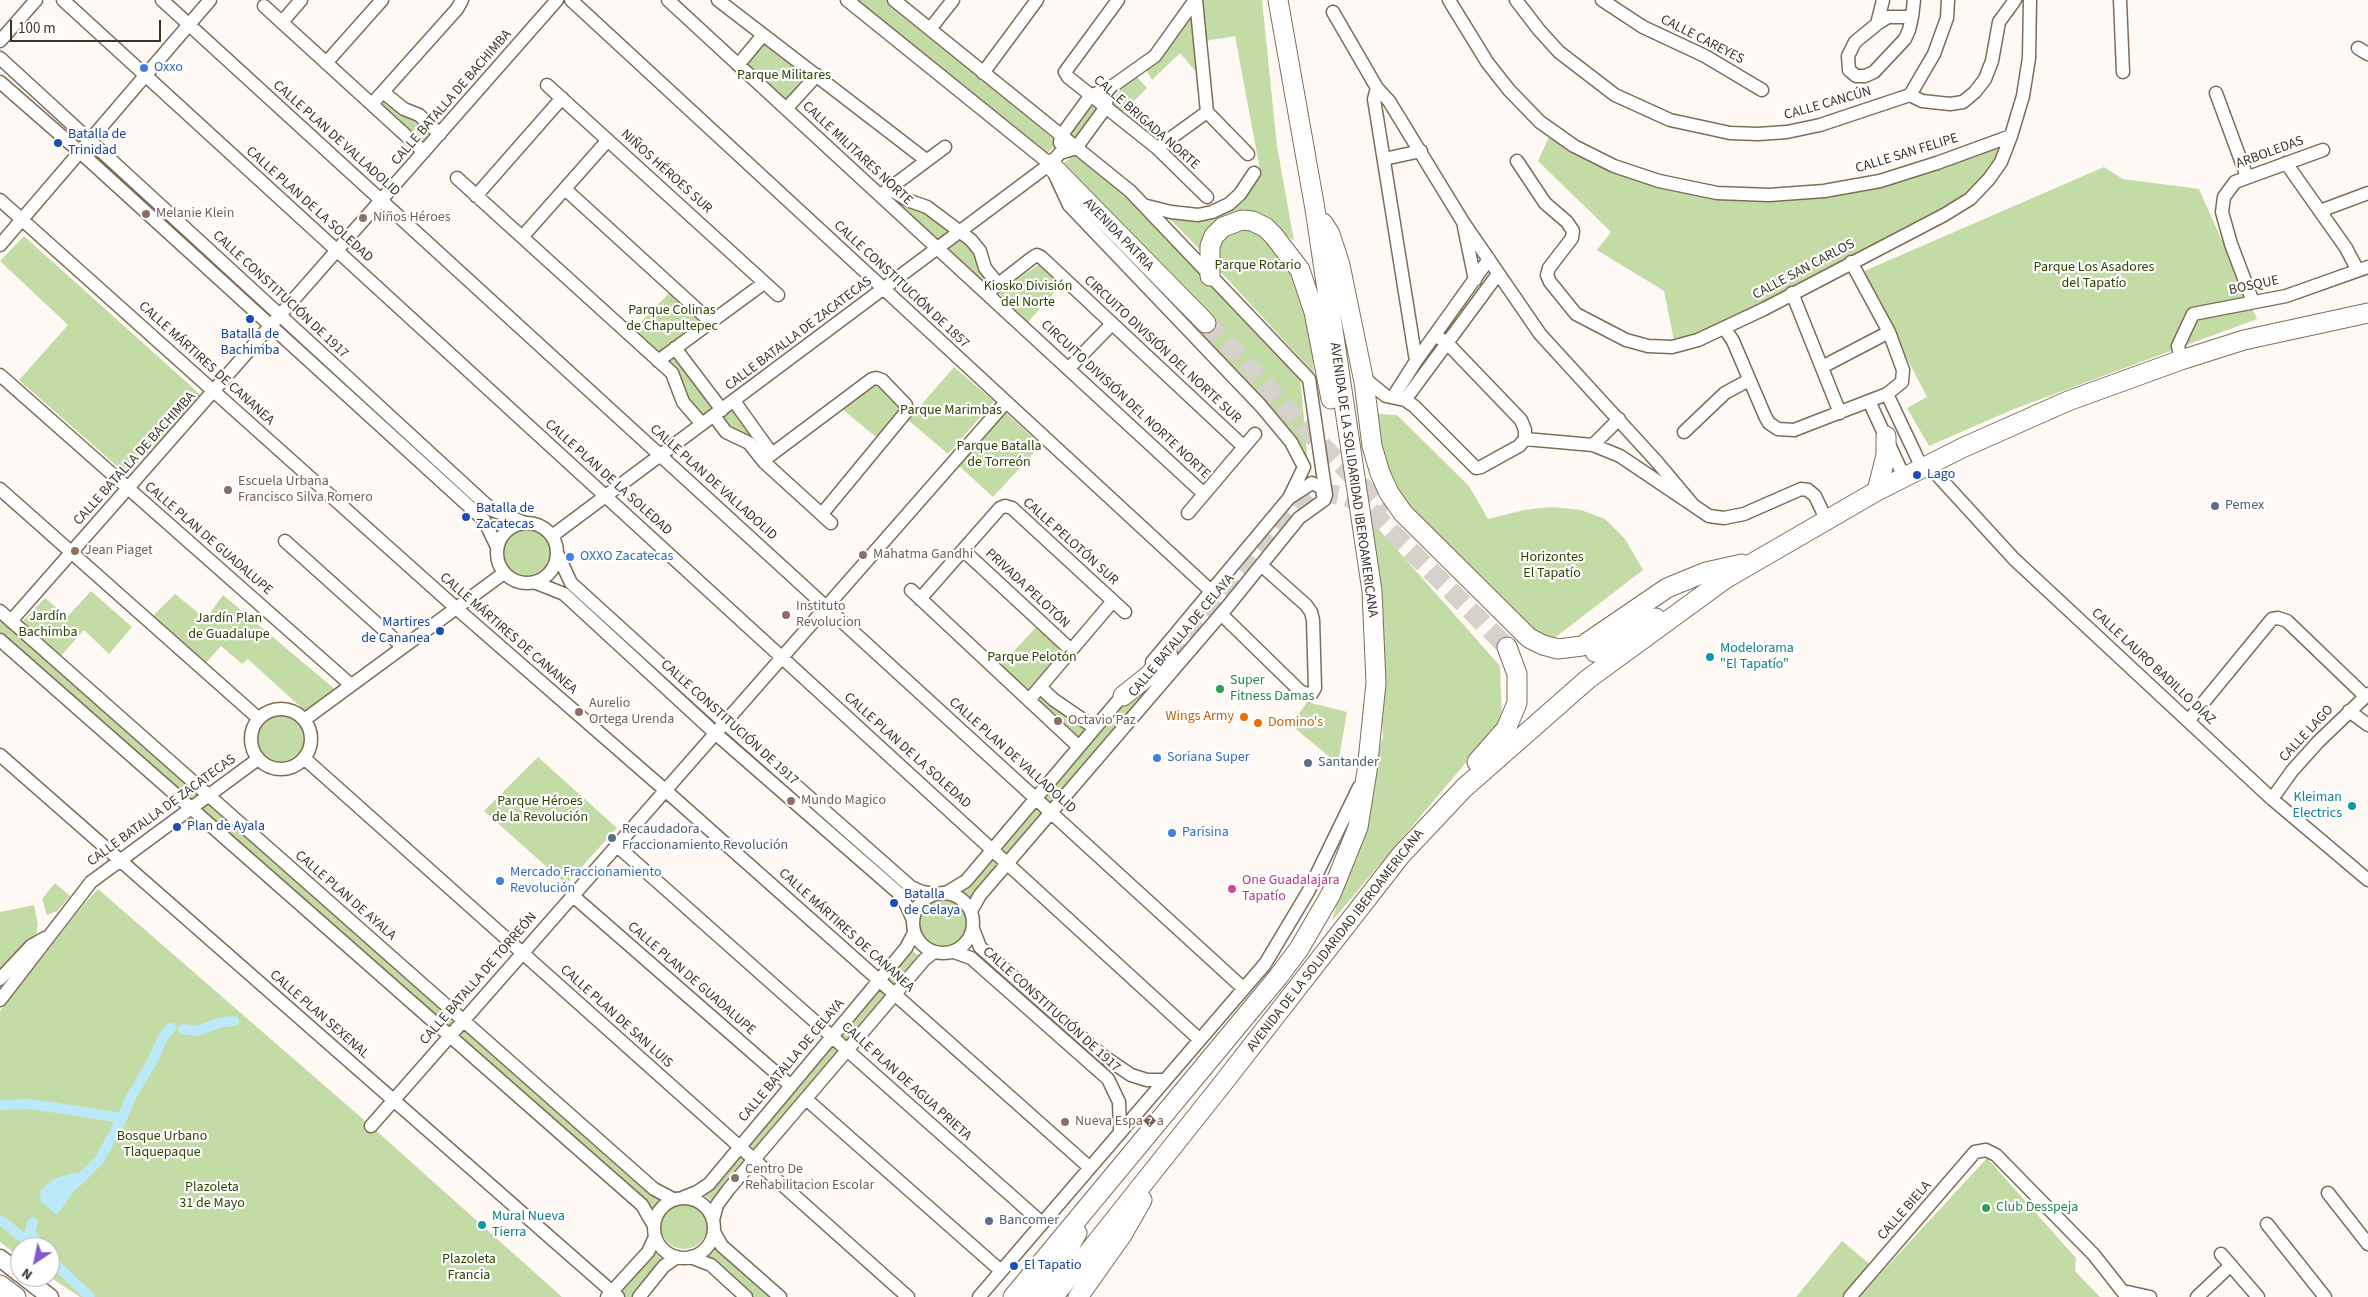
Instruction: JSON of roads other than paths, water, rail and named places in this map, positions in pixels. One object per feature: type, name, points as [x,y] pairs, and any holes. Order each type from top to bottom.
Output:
[{"type":"highway","name":"AVENIDA DE LA SOLIDARIDAD IBEROAMERICANA","points":[[1013,1297],[1278,977],[1316,922],[1338,880],[1358,827],[1367,771],[1376,683],[1372,591],[1348,442],[1315,208],[1278,0]]},
{"type":"highway","points":[[1055,159],[1206,323]]},
{"type":"highway","points":[[1315,208],[1330,234],[1340,265],[1364,382],[1375,459],[1384,483],[1396,503],[1524,633],[1543,645],[1558,649],[1582,646],[1640,605],[1680,582],[1721,567],[1753,562]]},
{"type":"highway","points":[[1210,276],[1208,257],[1214,236],[1232,223],[1252,221],[1265,227],[1282,244],[1300,270],[1314,312],[1331,399],[1348,442]]},
{"type":"highway","name":"AVENIDA DE LA SOLIDARIDAD IBEROAMERICANA","points":[[1053,1297],[1401,855],[1464,788],[1583,683],[1724,579],[1925,466],[2068,401],[2181,360],[2244,340],[2368,313]]},
{"type":"highway","points":[[1361,524],[1367,413]]},
{"type":"highway","points":[[1876,492],[1886,455],[1886,436]]},
{"type":"highway","points":[[1430,822],[1470,770],[1500,737],[1510,721],[1516,703],[1518,684],[1512,644],[1548,660],[1575,660],[1592,654],[1638,626],[1690,604]]},
{"type":"highway","points":[[1123,696],[1148,676],[1168,656]]},
{"type":"highway","points":[[1078,1297],[1122,1235],[1169,1151]]},
{"type":"highway","points":[[1034,1297],[1069,1249],[1085,1211]]},
{"type":"highway","points":[[0,1285],[16,1297]]},
{"type":"main road","points":[[0,1258],[10,1266]]},
{"type":"main road","points":[[37,1287],[50,1297]]},
{"type":"street","points":[[0,41],[36,0]]},
{"type":"street","name":"CALLE PLAN DE LA SOLEDAD","points":[[63,0],[1199,1039]]},
{"type":"street","name":"CALLE PLAN DE VALLADOLID","points":[[162,0],[1243,988]]},
{"type":"street","points":[[0,246],[210,0]]},
{"type":"street","points":[[282,22],[301,0]]},
{"type":"street","points":[[326,63],[382,0]]},
{"type":"street","points":[[372,104],[457,9],[462,0]]},
{"type":"street","name":"CALLE BATALLA DE BACHIMBA","points":[[11,621],[272,327],[557,0]]},
{"type":"street","name":"CALLE CONSTITUCIÓN DE 1857","points":[[571,0],[1211,591]]},
{"type":"street","name":"CALLE MILITARES NORTE","points":[[668,0],[786,110],[884,192],[938,248]]},
{"type":"street","points":[[718,0],[926,160]]},
{"type":"street","name":"AVENIDA PATRIA","points":[[847,0],[1055,159],[1069,206],[1261,406],[1291,442],[1304,467],[1289,498]]},
{"type":"street","points":[[894,0],[1130,191],[1309,379],[1326,495],[1324,500]]},
{"type":"street","points":[[930,29],[953,0]]},
{"type":"street","points":[[983,73],[1037,0]]},
{"type":"street","name":"CALLE BRIGADA NORTE","points":[[1118,0],[1065,72],[1157,148],[1207,197]]},
{"type":"street","points":[[1055,159],[1061,136],[1091,95],[1107,90],[1155,56],[1195,0]]},
{"type":"street","points":[[1195,0],[1207,112],[1248,154]]},
{"type":"street","name":"CALLE SAN FELIPE","points":[[1449,0],[1487,62],[1509,90],[1540,122],[1574,146],[1614,166],[1659,181],[1717,193],[1769,195],[1824,190],[1880,181],[2011,136]]},
{"type":"street","name":"CALLE CANCÚN","points":[[1516,0],[1538,30],[1559,52],[1615,95],[1670,120],[1702,128],[1730,133],[1787,132],[1849,116],[1910,95]]},
{"type":"street","name":"CALLE CAREYES","points":[[1602,0],[1643,27],[1712,60],[1762,90]]},
{"type":"street","points":[[1876,24],[1883,0]]},
{"type":"street","points":[[1912,17],[1888,18],[1876,24],[1856,42],[1848,56],[1849,70],[1856,76],[1865,76],[1874,72],[1905,39],[1912,17],[1914,0]]},
{"type":"street","points":[[1948,0],[1947,18],[1934,54],[1910,95],[1922,101],[1950,104],[1963,102],[1975,92],[1985,79],[1992,61],[2000,22],[2015,0]]},
{"type":"street","points":[[2011,136],[2023,96],[2029,58],[2030,0]]},
{"type":"street","points":[[2120,0],[2123,72]]},
{"type":"street","points":[[264,6],[424,152]]},
{"type":"street","points":[[1333,12],[1377,88],[1389,101],[1464,222],[1540,334],[1619,419],[1694,506]]},
{"type":"street","points":[[738,65],[763,34]]},
{"type":"street","name":"CALLE CONSTITUCIÓN DE 1917","points":[[0,58],[492,510],[523,522]]},
{"type":"street","points":[[786,110],[816,75]]},
{"type":"street","name":"CALLE CONSTITUCIÓN DE 1917","points":[[0,82],[80,152],[484,520],[497,547]]},
{"type":"street","name":"NIÑOS HÉROES SUR","points":[[547,85],[778,294]]},
{"type":"street","points":[[1377,88],[1374,100],[1416,361]]},
{"type":"street","points":[[1076,148],[1106,107],[1107,90]]},
{"type":"street","points":[[383,92],[404,109],[418,115],[440,134]]},
{"type":"street","points":[[2216,94],[2247,177]]},
{"type":"street","points":[[476,196],[562,98]]},
{"type":"street","points":[[1157,148],[1207,112]]},
{"type":"street","name":"CALLE SAN CARLOS","points":[[1517,161],[1545,203],[1567,222],[1573,231],[1572,238],[1549,268],[1547,275],[1550,282],[1576,314],[1626,340],[1648,346],[1672,347],[1698,340],[1725,329],[1970,199],[1989,179],[2001,162],[2011,136]]},
{"type":"street","points":[[523,236],[608,140]]},
{"type":"street","points":[[884,192],[945,147]]},
{"type":"street","name":"CALLE BATALLA DE ZACATECAS","points":[[552,536],[1055,159],[1076,148]]},
{"type":"street","name":"ARBOLEDAS","points":[[2253,302],[2230,244],[2222,212],[2224,197],[2234,182],[2323,150]]},
{"type":"street","points":[[1384,160],[1421,151]]},
{"type":"street","points":[[2286,163],[2346,248],[2363,268]]},
{"type":"street","points":[[1143,205],[1171,212],[1198,215],[1212,212],[1230,204],[1240,194],[1254,173]]},
{"type":"street","points":[[457,178],[672,373],[683,402],[702,424]]},
{"type":"street","points":[[565,189],[711,322]]},
{"type":"street","points":[[884,192],[927,207],[958,232],[972,240],[980,251],[982,264],[998,284],[986,293]]},
{"type":"street","points":[[2320,211],[2368,192]]},
{"type":"street","name":"CALLE MÁRTIRES DE CANANEA","points":[[0,200],[456,608],[665,790],[1089,1167]]},
{"type":"street","points":[[1464,222],[1475,280]]},
{"type":"street","name":"CIRCUITO DIVISIÓN DEL NORTE NORTE","points":[[938,248],[1204,493]]},
{"type":"street","name":"CIRCUITO DIVISIÓN DEL NORTE SUR","points":[[998,284],[1037,255],[1045,259],[1244,447]]},
{"type":"street","points":[[1399,399],[1416,361],[1489,259]]},
{"type":"street","points":[[1725,329],[1733,341],[1765,416],[1769,423],[1778,429],[1794,430],[1887,394],[1898,387],[1904,374],[1889,332],[1851,262]]},
{"type":"street","name":"BOSQUE","points":[[2181,360],[2178,346],[2192,314],[2286,296],[2363,268]]},
{"type":"street","points":[[1399,399],[1447,343],[1498,274]]},
{"type":"street","points":[[658,361],[764,282]]},
{"type":"street","points":[[1792,293],[1840,412]]},
{"type":"street","points":[[1069,368],[1112,324]]},
{"type":"street","points":[[1822,367],[1889,332]]},
{"type":"street","points":[[1364,382],[1370,383],[1386,396],[1399,399],[1414,406],[1476,468],[1518,446],[1525,439],[1525,430],[1521,420],[1447,343],[1436,335]]},
{"type":"street","points":[[675,348],[718,413],[726,432],[749,443],[768,457],[831,523]]},
{"type":"street","name":"CALLE PLAN DE GUADALUPE","points":[[0,375],[351,685]]},
{"type":"street","points":[[768,457],[876,378],[882,380],[908,408],[826,509],[820,513]]},
{"type":"street","points":[[1684,432],[1725,393],[1749,380]]},
{"type":"street","name":"CALLE LAURO BADILLO DÍAZ","points":[[1887,394],[1925,466],[2014,559],[2272,799],[2368,880]]},
{"type":"street","points":[[734,400],[768,457]]},
{"type":"street","points":[[1870,401],[1904,477]]},
{"type":"street","name":"CALLE BATALLA DE TORREÓN","points":[[371,1126],[1006,402]]},
{"type":"street","points":[[1593,444],[1619,419]]},
{"type":"street","points":[[1188,513],[1256,434]]},
{"type":"street","points":[[1525,439],[1593,444],[1620,456],[1645,471],[1709,516],[1724,518],[1744,514],[1801,489],[1808,490],[1815,496],[1827,521]]},
{"type":"street","points":[[1645,471],[1657,462]]},
{"type":"street","points":[[1289,498],[1312,483],[1322,488],[1324,500]]},
{"type":"street","points":[[0,489],[258,718]]},
{"type":"street","name":"CALLE BATALLA DE CELAYA","points":[[940,894],[966,881],[1289,498]]},
{"type":"street","name":"CALLE BATALLA DE CELAYA","points":[[971,911],[980,895],[1221,614],[1300,518],[1324,500]]},
{"type":"street","name":"CALLE PELOTÓN SUR","points":[[963,550],[1000,508],[1006,506],[1012,508],[1125,612]]},
{"type":"street","points":[[523,522],[540,525],[552,536],[558,555],[550,573],[534,582],[518,582],[504,572],[497,556],[497,547],[506,530],[523,522]]},
{"type":"street","points":[[284,541],[403,647]]},
{"type":"street","points":[[963,550],[915,595],[1080,747]]},
{"type":"street","name":"PRIVADA PELOTÓN","points":[[963,550],[1071,650]]},
{"type":"street","name":"CALLE CONSTITUCIÓN DE 1917","points":[[558,555],[571,583],[724,722],[911,887],[922,892],[940,894]]},
{"type":"street","points":[[1221,614],[1300,691],[1309,695],[1312,693],[1315,688],[1313,620],[1310,612],[1306,605],[1261,565]]},
{"type":"street","points":[[304,720],[504,572]]},
{"type":"street","name":"CALLE CONSTITUCIÓN DE 1917","points":[[534,582],[564,594],[715,733],[902,896],[914,927]]},
{"type":"street","points":[[1029,700],[1113,601]]},
{"type":"street","name":"CALLE PLAN DE AYALA","points":[[0,611],[654,1189],[679,1198]]},
{"type":"street","points":[[2189,720],[2272,619],[2278,618],[2287,621],[2366,695]]},
{"type":"street","points":[[0,640],[642,1205],[659,1246],[667,1253],[677,1257],[690,1257],[711,1265],[746,1297]]},
{"type":"street","points":[[1040,687],[1054,700],[1095,728]]},
{"type":"street","name":"CALLE LAGO","points":[[2272,799],[2292,771],[2366,695]]},
{"type":"street","points":[[282,708],[298,714],[304,720],[309,729],[311,739],[309,749],[304,758],[294,766],[282,770],[269,767],[258,760],[252,750],[250,738],[252,727],[258,718],[265,712],[282,708]]},
{"type":"street","points":[[2349,711],[2368,725]]},
{"type":"street","name":"CALLE PLAN SEXENAL","points":[[0,755],[394,1100],[612,1295]]},
{"type":"street","name":"CALLE PLAN DE SAN LUIS","points":[[304,758],[908,1297]]},
{"type":"street","name":"CALLE BATALLA DE ZACATECAS","points":[[0,1000],[91,882],[258,760]]},
{"type":"street","points":[[979,1297],[1120,1130],[1265,964],[1308,892],[1367,771]]},
{"type":"street","name":"CALLE PLAN DE AGUA PRIETA","points":[[616,845],[1042,1223]]},
{"type":"street","points":[[940,894],[956,896],[965,902],[971,911],[974,929],[970,939],[963,947],[954,952],[944,954],[934,952],[919,941],[914,927],[920,904],[940,894]]},
{"type":"street","name":"CALLE PLAN DE GUADALUPE","points":[[572,895],[791,1086]]},
{"type":"street","name":"CALLE BATALLA DE CELAYA","points":[[679,1198],[698,1192],[709,1184],[906,948],[914,927]]},
{"type":"street","name":"CALLE CONSTITUCIÓN DE 1917","points":[[974,929],[980,947],[1103,1056],[1131,1075],[1147,1080],[1163,1080]]},
{"type":"street","name":"CALLE BATALLA DE ZACATECAS","points":[[0,979],[31,946],[49,936]]},
{"type":"street","points":[[690,1257],[702,1252],[708,1246],[717,1206],[724,1194],[894,994],[924,960],[934,952]]},
{"type":"street","name":"CALLE CONSTITUCIÓN DE 1917","points":[[954,952],[971,958],[1108,1079],[1119,1102],[1120,1130]]},
{"type":"street","points":[[806,1099],[1000,1272]]},
{"type":"street","name":"CALLE BIELA","points":[[1850,1297],[1975,1152],[1986,1150],[1996,1155],[2094,1255],[2125,1294]]},
{"type":"street","points":[[2328,1193],[2368,1244]]},
{"type":"street","points":[[612,1295],[648,1252],[660,1209],[679,1198],[702,1204],[722,1246],[780,1297]]},
{"type":"street","points":[[2267,1224],[2325,1297]]},
{"type":"street","points":[[2220,1254],[2258,1297]]},
{"type":"street","points":[[639,1297],[664,1266],[677,1257]]},
{"type":"street","points":[[2197,1297],[2231,1265]]},
{"type":"street","points":[[2125,1294],[2150,1297]]},
{"type":"water","points":[[75,1172],[84,1177],[57,1215],[40,1201],[41,1189],[54,1179]]},
{"type":"waterway","points":[[183,1029],[197,1031],[220,1023],[234,1021]]},
{"type":"waterway","points":[[120,1123],[131,1097],[153,1060],[163,1037],[171,1028]]},
{"type":"waterway","points":[[0,1105],[31,1104],[122,1118],[100,1159],[74,1185]]},
{"type":"waterway","points":[[0,1220],[22,1237]]},
{"type":"waterway","points":[[33,1222],[30,1231],[34,1237]]},
{"type":"waterway","points":[[60,1268],[90,1297]]},
{"type":"tunnel","points":[[1206,323],[1300,423],[1387,511]]},
{"type":"tunnel","points":[[1168,656],[1296,507],[1313,494],[1332,494],[1348,497],[1367,507],[1507,647]]},
{"type":"place","name":"Oxxo","points":[[144,68]]},
{"type":"place","name":"Batalla de Trinidad","points":[[58,143]]},
{"type":"place","name":"Melanie Klein","points":[[146,214]]},
{"type":"place","name":"Niños Héroes","points":[[363,218]]},
{"type":"place","name":"Batalla de Bachimba","points":[[250,319]]},
{"type":"place","name":"Lago","points":[[1917,475]]},
{"type":"place","name":"Escuela Urbana Francisco Silva Romero","points":[[228,490]]},
{"type":"place","name":"Pemex","points":[[2215,506]]},
{"type":"place","name":"Batalla de Zacatecas","points":[[466,517]]},
{"type":"place","name":"Jean Piaget","points":[[75,551]]},
{"type":"place","name":"Mahatma Gandhi","points":[[863,555]]},
{"type":"place","name":"OXXO Zacatecas","points":[[570,557]]},
{"type":"place","name":"Instituto Revolucion","points":[[786,615]]},
{"type":"place","name":"Martires de Cananea","points":[[440,631]]},
{"type":"place","name":"Modelorama \"El Tapatío\"","points":[[1710,657]]},
{"type":"place","name":"Super Fitness Damas","points":[[1220,689]]},
{"type":"place","name":"Aurelio Ortega Urenda","points":[[579,712]]},
{"type":"place","name":"Wings Army","points":[[1244,717]]},
{"type":"place","name":"Octavio Paz","points":[[1058,721]]},
{"type":"place","name":"Domino's","points":[[1258,723]]},
{"type":"place","name":"Soriana Super","points":[[1157,758]]},
{"type":"place","name":"Santander","points":[[1308,763]]},
{"type":"place","name":"Mundo Magico","points":[[791,801]]},
{"type":"place","name":"Kleiman Electrics","points":[[2352,806]]},
{"type":"place","name":"Plan de Ayala","points":[[177,827]]},
{"type":"place","name":"Parisina","points":[[1172,833]]},
{"type":"place","name":"Recaudadora Fraccionamiento Revolución","points":[[612,838]]},
{"type":"place","name":"Mercado Fraccionamiento Revolución","points":[[500,881]]},
{"type":"place","name":"One Guadalajara Tapatío","points":[[1232,889]]},
{"type":"place","name":"Batalla de Celaya","points":[[894,903]]},
{"type":"place","name":"Nueva Espa�a","points":[[1065,1122]]},
{"type":"place","name":"Centro De Rehabilitacion Escolar","points":[[735,1178]]},
{"type":"place","name":"Club Desspeja","points":[[1986,1208]]},
{"type":"place","name":"Bancomer","points":[[989,1221]]},
{"type":"place","name":"Mural Nueva Tierra","points":[[482,1225]]},
{"type":"place","name":"El Tapatio","points":[[1014,1266]]},
{"type":"park label","name":"Parque Militares","points":[[784,76]]},
{"type":"park label","name":"Parque Rotario","points":[[1258,266]]},
{"type":"park label","name":"Parque Los Asadores del Tapatío","points":[[2094,276]]},
{"type":"park label","name":"Kiosko División del Norte","points":[[1028,296]]},
{"type":"park label","name":"Parque Colinas de Chapultepec","points":[[672,320]]},
{"type":"park label","name":"Parque Marimbas","points":[[951,411]]},
{"type":"park label","name":"Parque Batalla de Torreón","points":[[999,456]]},
{"type":"park label","name":"Horizontes El Tapatío","points":[[1552,566]]},
{"type":"park label","name":"Jardín Bachimba","points":[[48,626]]},
{"type":"park label","name":"Jardín Plan de Guadalupe","points":[[229,628]]},
{"type":"park label","name":"Parque Pelotón","points":[[1032,658]]},
{"type":"park label","name":"Parque Héroes de la Revolución","points":[[540,810]]},
{"type":"park label","name":"Bosque Urbano Tlaquepaque","points":[[162,1146]]},
{"type":"park label","name":"Plazoleta 31 de Mayo","points":[[212,1196]]},
{"type":"park label","name":"Plazoleta Francia","points":[[469,1268]]}]
